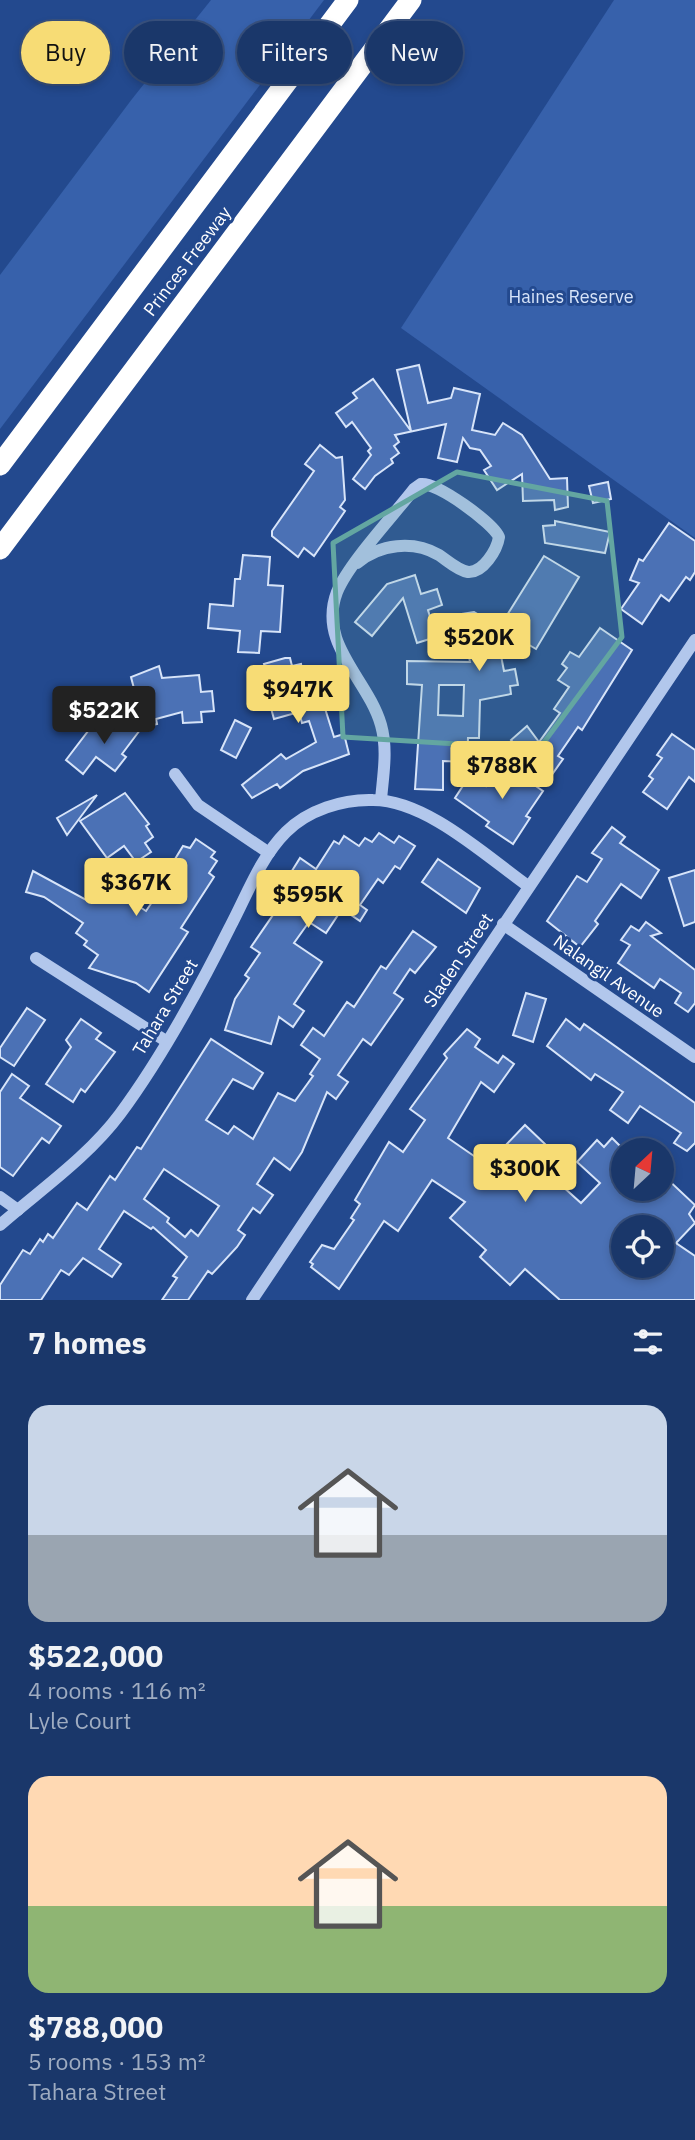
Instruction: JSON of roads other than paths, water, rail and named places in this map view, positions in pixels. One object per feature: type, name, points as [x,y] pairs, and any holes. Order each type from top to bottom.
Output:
[{"type":"highway","name":"Princes Freeway","points":[[0,465],[348,0]]},
{"type":"highway","name":"Princes Freeway","points":[[0,549],[411,0]]},
{"type":"street","points":[[357,563],[376,551],[404,545],[429,551],[461,570],[474,571],[482,567],[498,544],[499,537],[492,525],[439,489],[425,483],[414,489],[357,563],[336,594],[333,628],[343,656],[372,702],[381,726],[385,758],[381,800]]},
{"type":"street","name":"Sladen Street","points":[[252,1300],[695,640]]},
{"type":"street","points":[[174,774],[198,805],[269,853]]},
{"type":"street","name":"Tahara Street","points":[[0,1225],[90,1148],[120,1114],[197,991],[269,853],[286,831],[314,813],[342,803],[381,800],[426,815],[528,886]]},
{"type":"street","name":"Nalangil Avenue","points":[[503,924],[695,1057]]},
{"type":"street","points":[[36,958],[166,1041]]},
{"type":"street","points":[[0,1197],[18,1210]]},
{"type":"park label","name":"Haines Reserve","points":[[571,296]]}]
